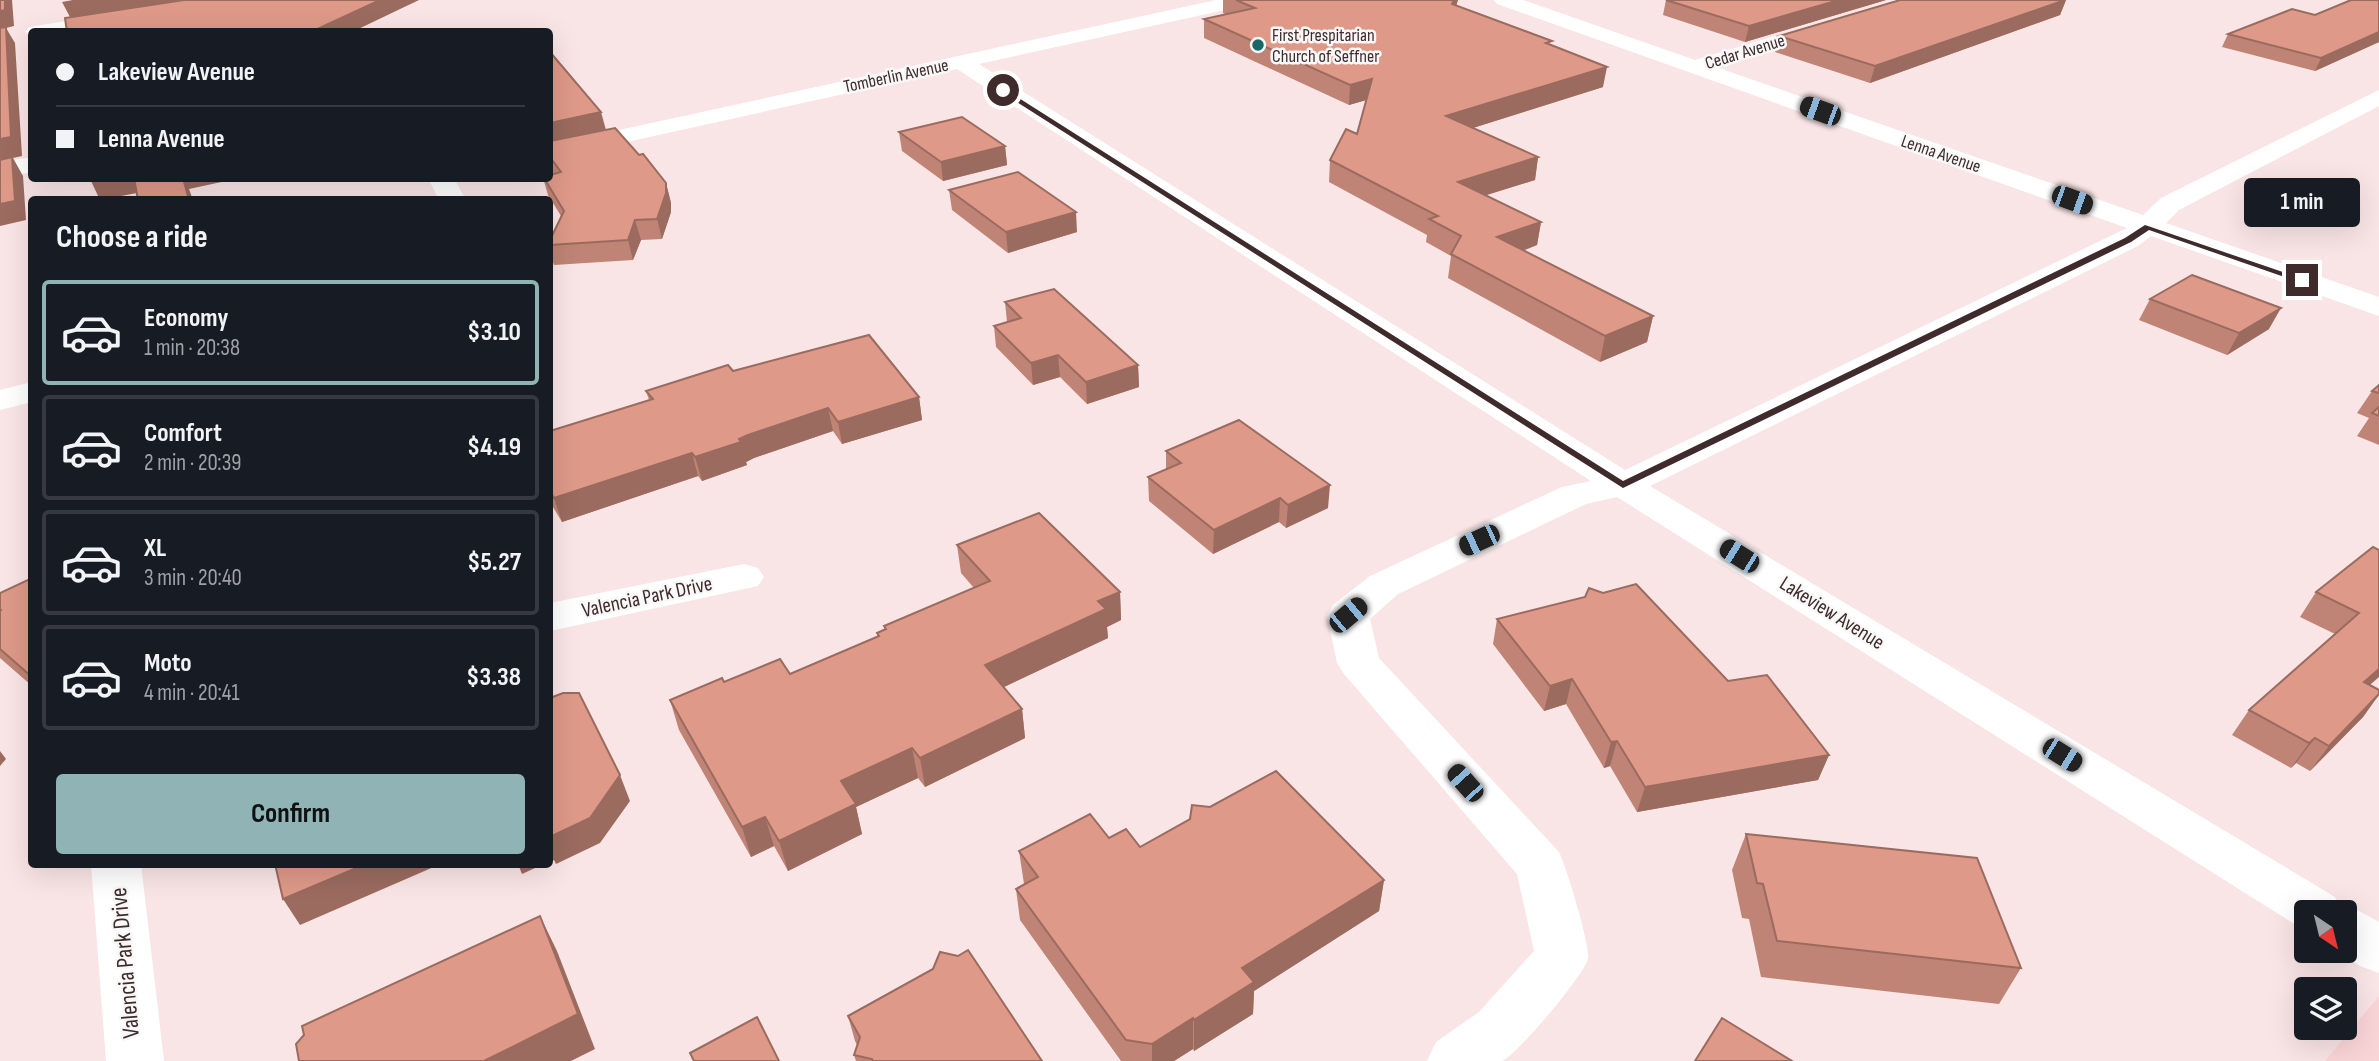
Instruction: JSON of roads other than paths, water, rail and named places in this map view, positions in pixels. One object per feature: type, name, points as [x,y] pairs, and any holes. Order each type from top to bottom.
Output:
[{"type":"street","name":"Tomberlin Avenue","points":[[553,151],[1243,0]]},
{"type":"street","name":"Lenna Avenue","points":[[1504,0],[2379,307]]},
{"type":"street","name":"Cedar Avenue","points":[[1694,67],[1916,0]]},
{"type":"street","points":[[59,28],[142,15]]},
{"type":"street","points":[[10,35],[28,33]]},
{"type":"street","name":"Lakeview Avenue","points":[[960,62],[1623,485],[2297,900]]},
{"type":"street","points":[[1456,1061],[1499,1030],[1562,957],[1541,866],[1359,663],[1348,615],[1384,585],[1575,495],[1623,485],[2128,240],[2148,226],[2170,204],[2379,97]]},
{"type":"street","points":[[0,170],[28,165]]},
{"type":"street","points":[[0,400],[28,393]]},
{"type":"street","name":"Valencia Park Drive","points":[[553,616],[744,577]]},
{"type":"street","name":"Valencia Park Drive","points":[[116,868],[135,1061]]},
{"type":"street","points":[[2357,936],[2379,950]]},
{"type":"place","name":"First Prespitarian Church of Seffner","points":[[1258,45]]}]
